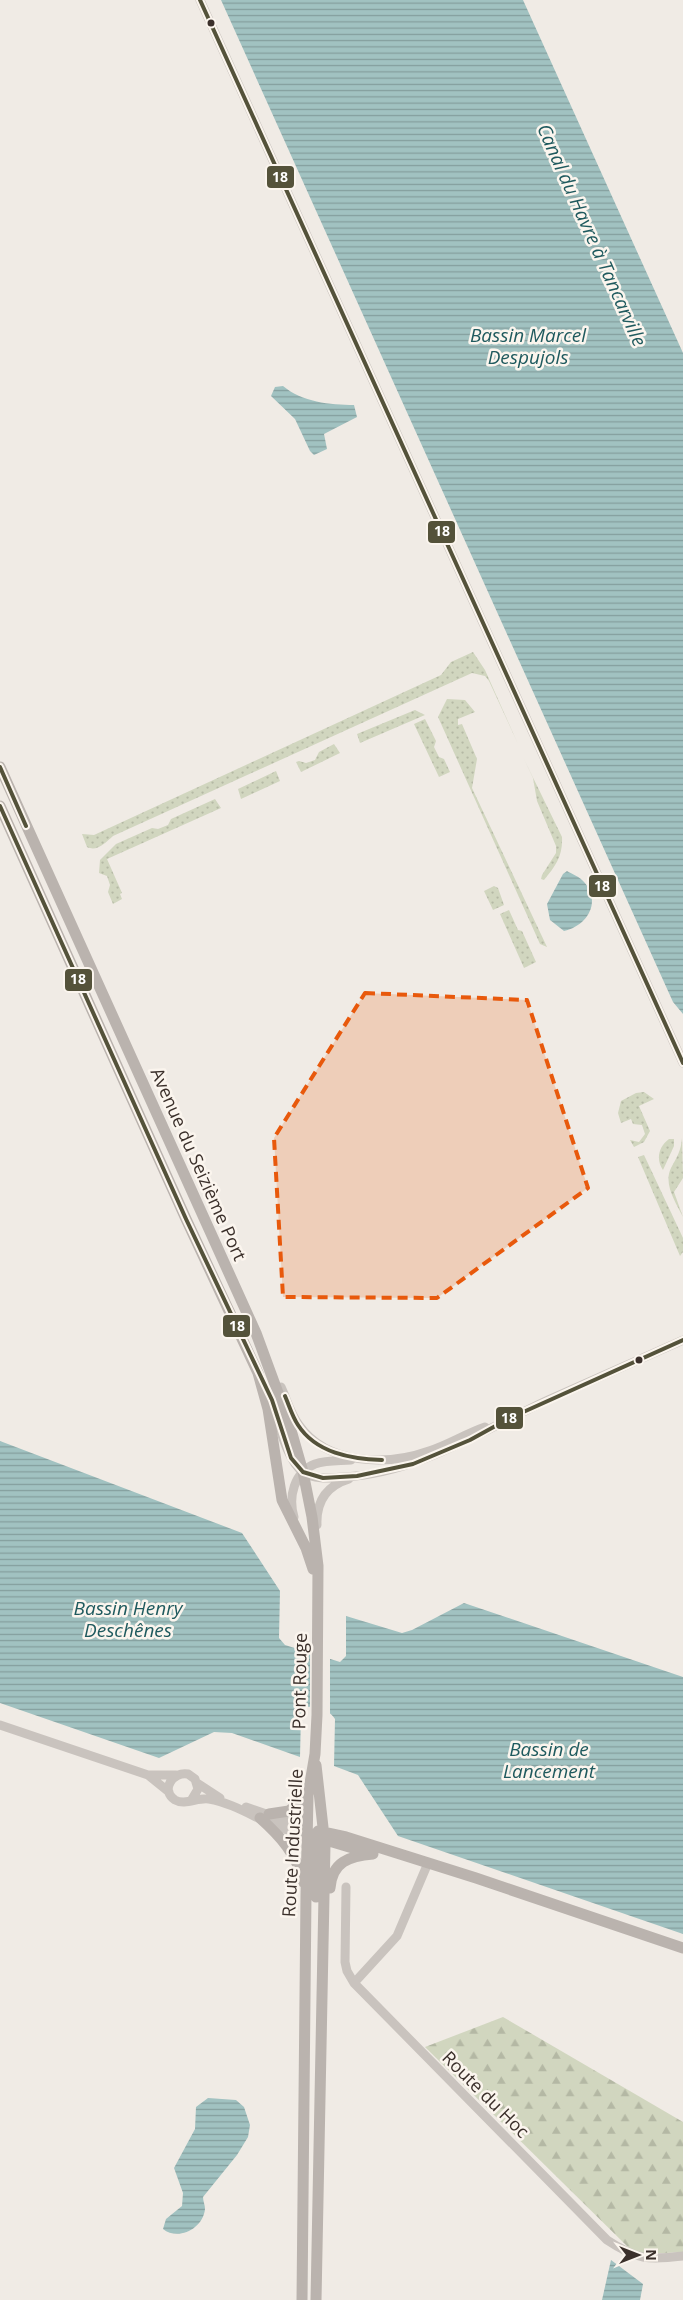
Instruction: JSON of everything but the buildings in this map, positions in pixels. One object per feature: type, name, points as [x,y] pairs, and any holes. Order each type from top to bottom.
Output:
[{"type":"main road","name":"Avenue du Seizième Port","points":[[0,767],[256,1333],[289,1423],[304,1472],[314,1526],[318,1566],[317,1609]]},
{"type":"main road","name":"Avenue du Seizième Port","points":[[0,806],[186,1219],[258,1373],[268,1409],[280,1494],[308,1553],[317,1590]]},
{"type":"main road","name":"Pont Rouge","points":[[315,1754],[317,1609]]},
{"type":"main road","name":"Route Industrielle","points":[[302,2300],[307,1851],[323,1820],[315,1754]]},
{"type":"main road","name":"Route Industrielle","points":[[315,1754],[308,1795],[315,1835]]},
{"type":"main road","points":[[320,1793],[329,1821],[336,1829],[344,1834],[424,1863]]},
{"type":"main road","points":[[306,1895],[302,1876],[292,1854],[264,1816],[290,1811],[308,1795]]},
{"type":"main road","points":[[315,1835],[373,1854],[424,1863]]},
{"type":"main road","points":[[315,1835],[346,1837],[554,1903],[683,1948]]},
{"type":"main road","points":[[315,1835],[322,2044],[316,2300]]},
{"type":"main road","points":[[318,2199],[328,2120],[332,1874],[346,1859],[355,1855],[373,1854]]},
{"type":"street","points":[[200,0],[683,1063]]},
{"type":"street","points":[[256,1333],[298,1425],[308,1436],[333,1452],[369,1460]]},
{"type":"street","points":[[258,1373],[272,1400],[291,1458],[304,1472],[323,1478],[357,1476],[398,1469],[421,1461],[470,1440],[504,1421],[683,1340]]},
{"type":"street","points":[[298,1530],[291,1508],[291,1498],[297,1480],[310,1466],[325,1461],[412,1457],[504,1421]]},
{"type":"street","points":[[318,1566],[316,1521],[321,1499],[332,1487],[357,1476]]},
{"type":"street","points":[[0,1725],[148,1775],[188,1774],[197,1783],[221,1799],[315,1835]]},
{"type":"street","points":[[148,1775],[169,1792],[174,1799],[182,1802],[192,1799],[207,1799],[264,1816]]},
{"type":"street","points":[[169,1792],[169,1782],[176,1775]]},
{"type":"street","points":[[192,1799],[196,1794],[197,1783]]},
{"type":"street","points":[[354,1983],[396,1936],[424,1863]]},
{"type":"street","name":"Route du Hoc","points":[[346,1887],[345,1962],[347,1971],[354,1983],[608,2240],[624,2251],[642,2258],[683,2256]]},
{"type":"highlighted area","points":[[365,993],[527,1000],[588,1188],[437,1298],[283,1297],[274,1138]]},
{"type":"green space","points":[[473,652],[485,670],[518,744],[489,681],[485,676],[472,673],[113,836],[98,848],[87,847],[82,834],[94,835],[441,675],[451,662]]},
{"type":"green space","points":[[447,699],[465,700],[475,712],[458,719],[458,725],[462,724],[477,759],[472,788],[547,947],[540,944],[438,717]]},
{"type":"green space","points":[[415,710],[425,715],[360,743],[357,734]]},
{"type":"green space","points":[[425,719],[436,741],[434,747],[439,757],[444,759],[450,772],[439,777],[414,724]]},
{"type":"green space","points":[[334,744],[340,753],[301,772],[296,762],[306,763],[315,760],[319,752]]},
{"type":"green space","points":[[523,757],[562,837],[558,860],[544,880],[541,879],[542,875],[556,853],[556,846],[537,801],[533,778]]},
{"type":"green space","points":[[276,771],[280,781],[241,799],[238,789]]},
{"type":"green space","points":[[215,799],[221,808],[107,859],[122,893],[120,894],[122,899],[113,904],[108,892],[110,885],[107,876],[99,873],[100,860],[116,844],[152,828],[158,829],[168,825],[171,819]]},
{"type":"green space","points":[[494,886],[498,888],[504,905],[493,910],[484,891]]},
{"type":"green space","points":[[509,910],[518,930],[522,931],[536,962],[524,968],[500,914]]},
{"type":"green space","points":[[644,1092],[654,1099],[639,1106],[650,1131],[644,1142],[634,1147],[630,1140],[639,1142],[645,1134],[642,1125],[633,1124],[631,1119],[621,1123],[618,1113],[621,1101],[636,1093]]},
{"type":"green space","points":[[682,1138],[683,1178],[674,1192],[683,1217],[669,1187],[669,1174],[680,1150]]},
{"type":"green space","points":[[669,1139],[674,1139],[674,1146],[663,1170],[659,1162],[659,1154],[662,1146]]},
{"type":"green space","points":[[644,1155],[683,1238],[683,1252],[680,1256],[638,1157]]},
{"type":"green space","points":[[503,2017],[683,2122],[683,2252],[647,2254],[631,2250],[425,2047]]},
{"type":"water","name":"Bassin Marcel Despujols","points":[[221,0],[523,0],[683,353],[683,1014],[673,1002]]},
{"type":"water","points":[[283,386],[299,396],[317,402],[354,405],[357,417],[324,434],[327,449],[314,455],[310,451],[295,419],[271,396],[275,387]]},
{"type":"water","points":[[567,871],[584,882],[592,897],[592,905],[585,919],[564,931],[550,920],[547,904],[563,874]]},
{"type":"water","points":[[0,1441],[242,1533],[280,1591],[279,1638],[285,1645],[340,1662],[346,1656],[346,1616],[402,1633],[412,1630],[464,1603],[683,1677],[683,1934],[398,1836],[358,1775],[334,1766],[335,1719],[321,1709],[303,1708],[301,1714],[300,1757],[232,1733],[214,1732],[159,1758],[0,1703]]},
{"type":"water","points":[[208,2098],[236,2100],[244,2107],[250,2125],[248,2137],[237,2155],[203,2197],[205,2209],[200,2222],[189,2231],[176,2234],[163,2229],[166,2219],[182,2206],[183,2193],[174,2168],[195,2129],[196,2107]]},
{"type":"water","points":[[611,2260],[643,2284],[640,2300],[602,2300]]},
{"type":"pier","points":[[310,1651],[330,1657],[330,1715],[310,1709]]},
{"type":"transit line","name":"18","points":[[200,0],[683,1063]]},
{"type":"transit line","name":"18","points":[[0,767],[26,826]]},
{"type":"transit line","name":"18","points":[[0,806],[186,1219],[272,1400],[291,1458],[303,1472],[323,1478],[357,1476],[413,1464],[470,1440],[510,1418],[683,1340]]},
{"type":"transit line","name":"18","points":[[285,1396],[298,1425],[314,1442],[335,1453],[358,1458],[382,1460]]},
{"type":"water label","name":"Canal du Havre à Tancarville","points":[[592,235]]},
{"type":"water label","name":"Bassin Henry Deschênes","points":[[128,1619]]},
{"type":"water label","name":"Bassin de Lancement","points":[[549,1760]]}]
